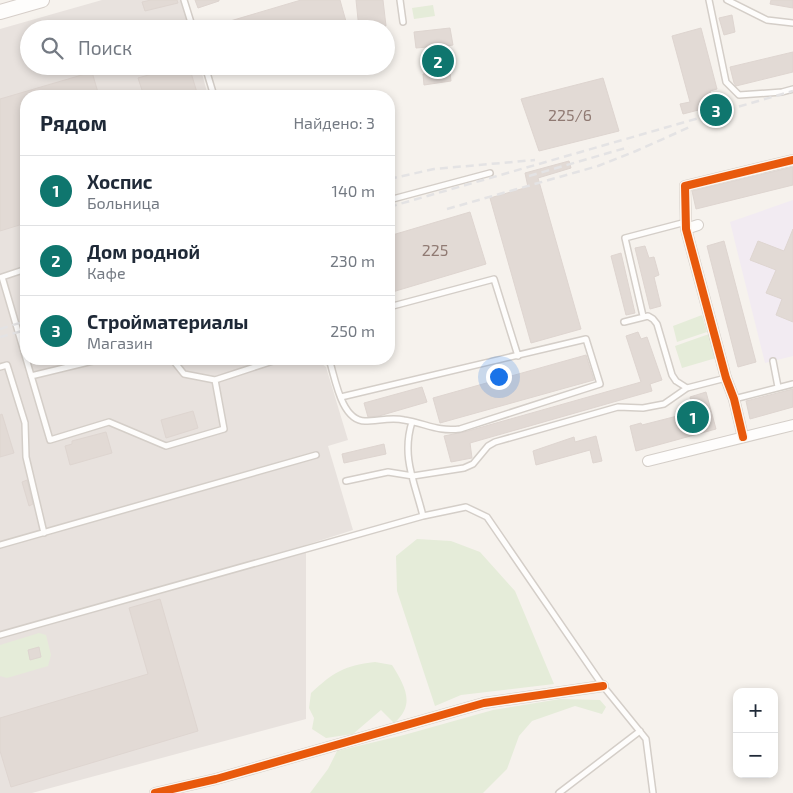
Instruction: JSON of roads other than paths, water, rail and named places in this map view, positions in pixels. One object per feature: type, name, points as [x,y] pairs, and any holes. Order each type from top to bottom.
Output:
[{"type":"main road","points":[[0,12],[42,0]]},
{"type":"street","points":[[743,437],[686,225],[685,186],[793,160]]},
{"type":"street","points":[[686,225],[698,225]]},
{"type":"street","points":[[648,461],[793,425]]},
{"type":"street","points":[[155,793],[216,779],[484,703],[604,686]]},
{"type":"lane","points":[[184,0],[190,20]]},
{"type":"lane","points":[[400,0],[403,22]]},
{"type":"lane","points":[[709,0],[726,82],[739,95],[782,92],[793,89]]},
{"type":"lane","points":[[727,0],[767,20],[793,23]]},
{"type":"lane","points":[[208,75],[212,90]]},
{"type":"lane","points":[[395,198],[490,173]]},
{"type":"lane","points":[[643,316],[625,238],[686,225]]},
{"type":"lane","points":[[20,271],[2,276],[20,338]]},
{"type":"lane","points":[[395,305],[494,279],[518,356]]},
{"type":"lane","points":[[624,322],[643,316],[651,317],[655,321],[672,375],[676,381],[687,388]]},
{"type":"lane","points":[[331,365],[341,397],[347,412],[358,420],[400,419],[439,430],[460,429],[600,384],[586,339],[341,397]]},
{"type":"lane","points":[[773,361],[778,388]]},
{"type":"lane","points":[[0,367],[7,365],[25,423],[26,457],[44,533]]},
{"type":"lane","points":[[28,365],[50,440],[108,422],[166,446],[224,429],[215,380]]},
{"type":"lane","points":[[31,376],[76,365]]},
{"type":"lane","points":[[177,365],[184,374],[215,380],[261,365]]},
{"type":"lane","points":[[346,481],[388,472],[413,476],[464,468],[473,464],[488,446],[495,442],[618,408],[642,408],[664,404],[687,388],[726,378]]},
{"type":"lane","points":[[734,399],[793,384]]},
{"type":"lane","points":[[412,422],[407,456],[423,516]]},
{"type":"lane","points":[[0,545],[316,455]]},
{"type":"lane","points":[[0,635],[423,516],[466,507],[487,517],[604,686],[646,739],[653,793]]},
{"type":"lane","points":[[559,793],[640,731]]},
{"type":"railway","points":[[395,205],[793,91]]},
{"type":"railway","points":[[447,209],[598,166],[692,126]]},
{"type":"railway","points":[[529,176],[629,147]]},
{"type":"railway","points":[[395,178],[434,169],[535,160]]},
{"type":"railway","points":[[0,329],[20,323]]},
{"type":"railway","points":[[0,337],[20,332]]},
{"type":"place","name":"Дом родной","points":[[438,61]]},
{"type":"place","name":"Стройматериалы","points":[[716,110]]},
{"type":"place","name":"Хоспис","points":[[693,417]]}]
